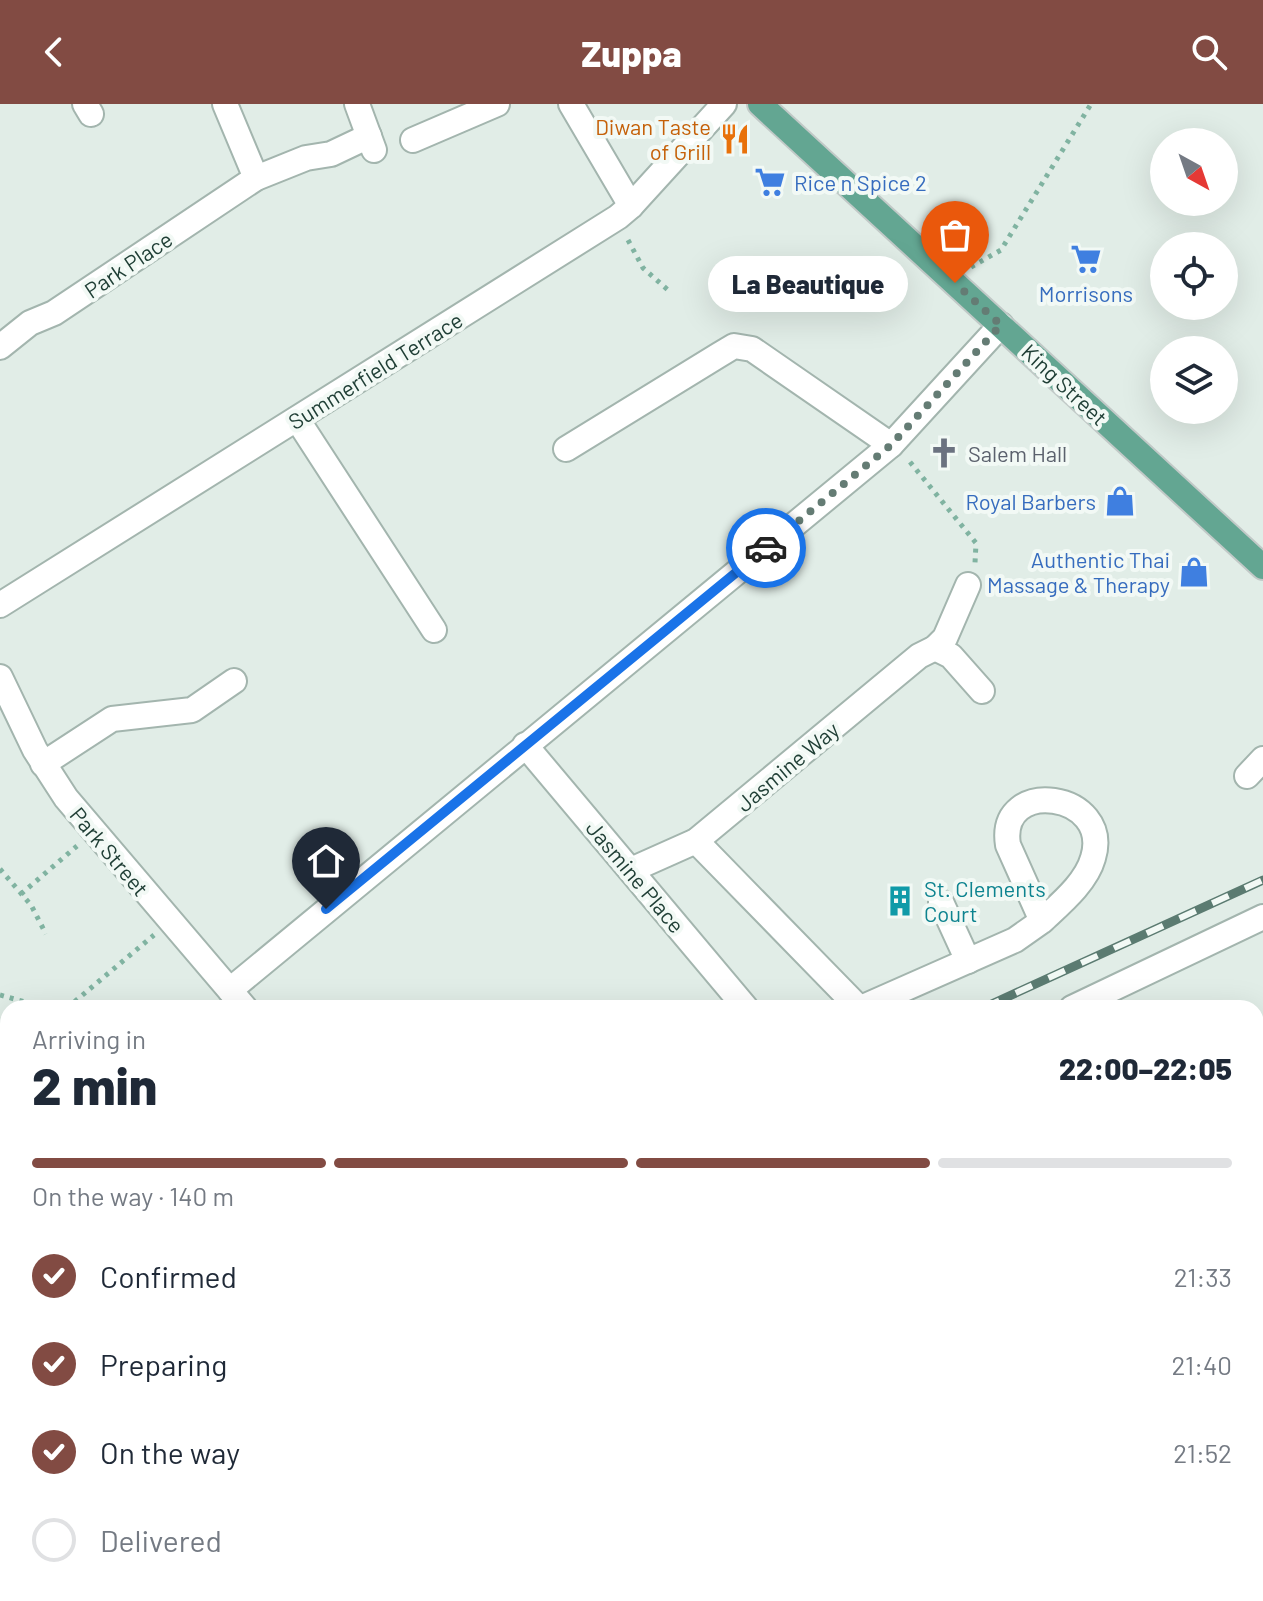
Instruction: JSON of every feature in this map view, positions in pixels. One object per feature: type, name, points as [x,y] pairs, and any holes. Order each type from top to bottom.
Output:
[{"type":"main road","name":"King Street","points":[[760,104],[1263,567]]},
{"type":"street","points":[[225,104],[256,178]]},
{"type":"street","name":"Park Place","points":[[0,347],[30,323],[54,313],[256,178],[306,158],[372,143],[357,104]]},
{"type":"street","points":[[413,140],[497,104]]},
{"type":"street","points":[[571,104],[624,212]]},
{"type":"street","name":"Summerfield Terrace","points":[[0,605],[624,212],[724,104]]},
{"type":"street","points":[[237,999],[525,745],[891,445],[1001,325]]},
{"type":"street","points":[[566,449],[728,349],[741,346],[752,349],[891,445]]},
{"type":"street","points":[[297,419],[434,630]]},
{"type":"street","name":"Jasmine Way","points":[[631,870],[696,841],[919,656],[935,648],[949,629],[968,585]]},
{"type":"street","points":[[935,648],[951,656],[982,691]]},
{"type":"street","name":"Park Street","points":[[0,677],[43,764],[66,798],[237,999]]},
{"type":"street","points":[[43,764],[112,719],[192,710],[234,681]]},
{"type":"street","name":"Jasmine Place","points":[[525,745],[739,1000]]},
{"type":"street","points":[[878,1000],[1024,935],[1042,921],[1086,873],[1096,844],[1093,829],[1075,807],[1050,800],[1036,801],[1015,812],[1006,833],[1008,845],[1042,921]]},
{"type":"street","points":[[696,841],[852,1000]]},
{"type":"street","points":[[941,902],[978,956]]},
{"type":"street","points":[[1089,1000],[1263,917]]},
{"type":"path","points":[[955,283],[969,268],[1001,250],[1091,104]]},
{"type":"path","points":[[624,212],[643,268],[668,290]]},
{"type":"path","points":[[891,445],[912,464],[976,543],[977,559],[968,585]]},
{"type":"path","points":[[21,894],[93,832]]},
{"type":"path","points":[[0,869],[3,878],[37,914],[46,934]]},
{"type":"path","points":[[77,1000],[171,922]]},
{"type":"railway","points":[[1000,1000],[1263,880]]},
{"type":"way so far","points":[[766,548],[891,445],[1001,325],[955,283]]},
{"type":"place","name":"Diwan Taste of Grill","points":[[735,139]]},
{"type":"place","name":"Rice n Spice 2","points":[[770,182]]},
{"type":"place","name":"Morrisons","points":[[1086,259]]},
{"type":"place","name":"La Beautique","points":[[955,283]]},
{"type":"place","name":"Salem Hall","points":[[944,453]]},
{"type":"place","name":"Royal Barbers","points":[[1120,501]]},
{"type":"place","name":"Authentic Thai Massage & Therapy","points":[[1194,572]]},
{"type":"place","name":"St. Clements Court","points":[[900,901]]},
{"type":"route","points":[[326,909],[766,548]]}]
